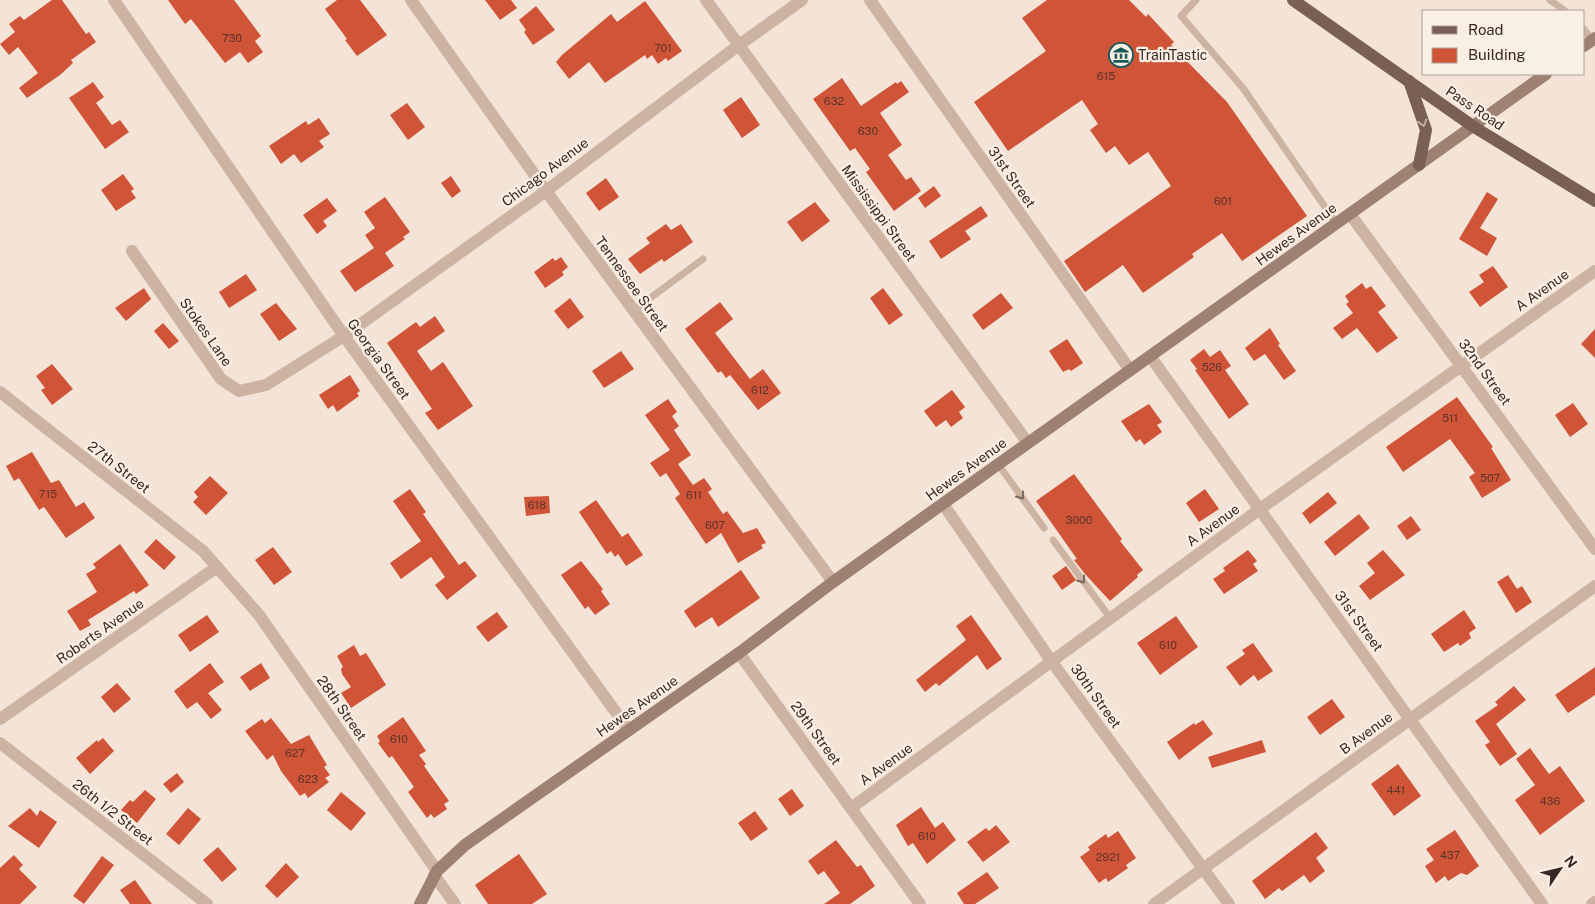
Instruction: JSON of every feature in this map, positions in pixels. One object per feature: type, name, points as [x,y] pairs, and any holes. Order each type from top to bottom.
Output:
[{"type":"main road","name":"Pass Road","points":[[1293,0],[1474,127],[1595,201]]},
{"type":"main road","name":"Hewes Avenue","points":[[420,904],[436,873],[465,845],[739,653],[833,582],[1545,75]]},
{"type":"main road","points":[[1409,81],[1426,130],[1419,165]]},
{"type":"street","name":"Georgia Street","points":[[114,0],[344,336],[628,729]]},
{"type":"street","name":"Tennessee Street","points":[[411,0],[546,191],[833,582]]},
{"type":"street","name":"Mississippi Street","points":[[706,0],[1028,443]]},
{"type":"street","name":"Chicago Avenue","points":[[302,363],[344,336],[546,191],[738,45],[802,0]]},
{"type":"street","name":"31st Street","points":[[870,0],[1130,370]]},
{"type":"street","name":"32nd Street","points":[[1350,214],[1595,549]]},
{"type":"street","name":"Stokes Lane","points":[[132,251],[221,379],[239,391],[266,385],[302,363]]},
{"type":"street","name":"A Avenue","points":[[851,808],[1260,509],[1595,271]]},
{"type":"street","name":"31st Street","points":[[1150,356],[1542,904]]},
{"type":"street","name":"27th Street","points":[[0,392],[203,552],[216,567]]},
{"type":"street","name":"30th Street","points":[[943,504],[1052,662],[1229,904]]},
{"type":"street","name":"Roberts Avenue","points":[[0,719],[216,567]]},
{"type":"street","name":"28th Street","points":[[216,567],[259,615],[436,873],[455,904]]},
{"type":"street","name":"B Avenue","points":[[1154,904],[1595,586]]},
{"type":"street","name":"29th Street","points":[[739,653],[920,904]]},
{"type":"street","name":"26th 1/2 Street","points":[[0,743],[207,904]]},
{"type":"lane","points":[[1196,0],[1181,16],[1243,88],[1336,223]]},
{"type":"lane","points":[[1550,0],[1564,10]]},
{"type":"lane","points":[[634,310],[703,259]]},
{"type":"lane","points":[[998,464],[1044,528]]},
{"type":"lane","points":[[1053,540],[1111,619]]},
{"type":"building","points":[[52,0],[62,0],[86,34],[89,32],[96,42],[71,60],[73,63],[60,75],[27,98],[19,88],[38,73],[18,47],[9,55],[0,44],[15,32],[9,24],[20,16],[24,20]]},
{"type":"building","points":[[168,0],[234,0],[261,36],[255,41],[263,52],[248,63],[240,52],[225,63],[191,19],[185,24]]},
{"type":"building","points":[[337,0],[360,0],[387,35],[357,56],[325,9]]},
{"type":"building","points":[[485,0],[511,0],[517,8],[500,20]]},
{"type":"building","points":[[1047,0],[1129,0],[1146,17],[1148,14],[1174,42],[1171,45],[1227,102],[1307,216],[1242,261],[1222,233],[1192,254],[1194,257],[1143,293],[1123,265],[1085,292],[1064,261],[1171,186],[1148,152],[1129,165],[1115,146],[1106,153],[1090,130],[1098,124],[1082,100],[1008,151],[974,102],[1046,51],[1022,18]]},
{"type":"building","points":[[645,1],[682,51],[668,61],[666,58],[658,64],[652,55],[647,59],[645,55],[605,83],[589,62],[569,79],[556,62],[562,55],[611,14],[617,22]]},
{"type":"building","points":[[536,6],[555,30],[533,45],[524,32],[526,30],[519,20]]},
{"type":"building","points":[[842,78],[861,106],[896,82],[897,84],[901,81],[909,92],[880,113],[902,145],[888,155],[906,180],[911,177],[921,191],[894,211],[866,172],[870,169],[855,148],[850,151],[813,99]]},
{"type":"building","points":[[93,82],[104,97],[96,103],[112,125],[120,120],[129,132],[105,149],[69,98]]},
{"type":"building","points":[[741,97],[760,125],[742,138],[723,110]]},
{"type":"building","points":[[407,103],[425,127],[408,140],[390,115]]},
{"type":"building","points":[[319,118],[330,134],[319,141],[324,147],[301,163],[294,154],[281,164],[269,146],[306,121],[308,125]]},
{"type":"building","points":[[123,174],[134,189],[131,191],[136,198],[116,211],[101,190]]},
{"type":"building","points":[[451,176],[461,191],[452,198],[441,183]]},
{"type":"building","points":[[606,178],[619,197],[599,211],[586,193]]},
{"type":"building","points":[[934,186],[941,196],[925,208],[918,198]]},
{"type":"building","points":[[1487,192],[1498,199],[1480,228],[1497,238],[1487,256],[1459,239]]},
{"type":"building","points":[[385,197],[410,232],[403,237],[405,239],[385,253],[394,266],[355,292],[340,271],[374,248],[365,235],[375,228],[364,212]]},
{"type":"building","points":[[327,198],[337,211],[323,221],[327,226],[317,234],[303,215]]},
{"type":"building","points":[[815,202],[830,221],[802,242],[787,222]]},
{"type":"building","points":[[981,206],[988,216],[965,231],[971,239],[941,259],[929,241]]},
{"type":"building","points":[[666,224],[671,230],[681,224],[693,242],[664,262],[662,259],[640,274],[628,259],[650,243],[646,238]]},
{"type":"building","points":[[561,257],[568,267],[562,272],[564,275],[545,288],[534,272],[553,258],[555,261]]},
{"type":"building","points":[[1493,266],[1508,287],[1480,307],[1469,292],[1484,282],[1479,275]]},
{"type":"building","points":[[246,274],[257,290],[229,308],[219,292]]},
{"type":"building","points":[[1362,283],[1366,289],[1371,286],[1386,306],[1378,312],[1398,338],[1377,353],[1357,328],[1342,339],[1333,328],[1353,313],[1346,304],[1349,302],[1345,296]]},
{"type":"building","points":[[144,288],[151,299],[126,321],[115,308]]},
{"type":"building","points":[[883,288],[903,315],[889,325],[870,298]]},
{"type":"building","points":[[1001,293],[1013,308],[983,330],[972,315]]},
{"type":"building","points":[[570,298],[584,317],[568,329],[554,311]]},
{"type":"building","points":[[720,302],[733,319],[715,333],[750,379],[763,369],[781,393],[758,410],[730,375],[726,378],[721,371],[718,373],[685,329]]},
{"type":"building","points":[[276,303],[297,329],[279,341],[260,314]]},
{"type":"building","points":[[435,316],[445,331],[417,351],[431,371],[443,362],[473,406],[438,430],[425,413],[432,409],[387,343],[416,322],[420,327]]},
{"type":"building","points":[[163,323],[179,341],[169,349],[154,331]]},
{"type":"building","points":[[1270,328],[1280,344],[1278,345],[1296,371],[1284,380],[1265,354],[1254,361],[1245,348]]},
{"type":"building","points":[[1595,329],[1595,358],[1581,344]]},
{"type":"building","points":[[1067,339],[1083,363],[1071,371],[1069,369],[1063,372],[1049,351]]},
{"type":"building","points":[[1204,349],[1210,357],[1220,350],[1231,366],[1225,370],[1249,404],[1229,419],[1190,360]]},
{"type":"building","points":[[621,351],[634,369],[604,388],[592,371]]},
{"type":"building","points":[[52,364],[73,389],[52,405],[41,390],[45,388],[36,376]]},
{"type":"building","points":[[350,375],[360,391],[357,393],[359,396],[337,412],[333,405],[328,409],[319,395]]},
{"type":"building","points":[[952,390],[965,407],[959,412],[963,418],[951,427],[946,420],[936,427],[924,411]]},
{"type":"building","points":[[1457,397],[1493,447],[1491,448],[1511,480],[1482,498],[1469,477],[1475,473],[1450,439],[1403,472],[1386,447]]},
{"type":"building","points":[[668,399],[677,412],[672,416],[679,426],[674,430],[691,455],[678,464],[693,485],[704,478],[712,489],[708,492],[723,514],[727,511],[743,533],[757,528],[766,543],[761,545],[763,548],[738,563],[721,533],[706,544],[675,498],[680,494],[666,473],[660,477],[650,463],[670,450],[645,415]]},
{"type":"building","points":[[1573,403],[1588,424],[1570,437],[1555,415]]},
{"type":"building","points":[[1149,404],[1162,422],[1157,425],[1162,432],[1144,445],[1140,439],[1136,442],[1121,421]]},
{"type":"building","points":[[32,452],[51,483],[59,480],[76,507],[84,502],[95,518],[66,538],[44,507],[39,510],[19,478],[14,481],[6,466]]},
{"type":"building","points":[[1074,474],[1122,539],[1120,541],[1143,570],[1137,575],[1138,577],[1110,601],[1074,560],[1077,559],[1036,501]]},
{"type":"building","points":[[210,476],[228,493],[206,515],[193,502],[198,497],[194,492]]},
{"type":"building","points":[[410,489],[426,512],[423,514],[459,565],[465,561],[477,576],[447,600],[435,585],[445,577],[431,557],[401,579],[390,563],[421,541],[393,501]]},
{"type":"building","points":[[1205,489],[1219,509],[1199,522],[1186,503]]},
{"type":"building","points":[[1328,492],[1337,503],[1310,524],[1302,513]]},
{"type":"building","points":[[549,496],[550,513],[526,516],[524,497]]},
{"type":"building","points":[[596,500],[622,537],[628,533],[643,555],[626,566],[618,554],[615,557],[611,551],[607,554],[579,512]]},
{"type":"building","points":[[1359,514],[1370,528],[1335,556],[1324,542]]},
{"type":"building","points":[[1411,516],[1421,530],[1407,540],[1397,526]]},
{"type":"building","points":[[156,539],[176,557],[164,570],[144,552]]},
{"type":"building","points":[[120,544],[149,585],[136,594],[134,591],[88,620],[91,625],[80,631],[67,611],[97,592],[86,574],[96,568],[93,564]]},
{"type":"building","points":[[273,547],[292,572],[274,585],[255,560]]},
{"type":"building","points":[[1248,550],[1257,561],[1253,564],[1258,571],[1224,594],[1213,579],[1225,571],[1223,568]]},
{"type":"building","points":[[1383,550],[1405,575],[1370,600],[1359,586],[1375,573],[1367,563]]},
{"type":"building","points":[[581,561],[603,589],[601,591],[610,604],[595,615],[588,606],[585,609],[561,575]]},
{"type":"building","points":[[1066,566],[1076,580],[1062,590],[1052,576]]},
{"type":"building","points":[[741,570],[760,598],[718,627],[712,617],[695,628],[684,611]]},
{"type":"building","points":[[1508,575],[1517,589],[1522,586],[1532,602],[1516,613],[1497,582]]},
{"type":"building","points":[[1464,610],[1476,628],[1469,633],[1471,638],[1460,646],[1458,643],[1444,652],[1431,634]]},
{"type":"building","points":[[497,612],[508,627],[488,642],[476,627]]},
{"type":"building","points":[[207,615],[219,632],[190,652],[178,635]]},
{"type":"building","points":[[971,615],[1002,659],[987,670],[977,655],[939,686],[936,683],[925,692],[916,680],[966,640],[956,626]]},
{"type":"building","points":[[1176,616],[1198,647],[1160,675],[1137,643]]},
{"type":"building","points":[[1253,643],[1273,671],[1258,681],[1254,675],[1240,686],[1226,667],[1245,654],[1242,650]]},
{"type":"building","points":[[354,645],[360,656],[366,653],[386,685],[351,708],[341,693],[351,687],[342,674],[341,669],[343,667],[337,656]]},
{"type":"building","points":[[210,663],[224,682],[208,693],[222,710],[211,719],[197,702],[187,709],[174,691]]},
{"type":"building","points":[[261,663],[270,678],[250,691],[240,677]]},
{"type":"building","points":[[1595,667],[1595,695],[1568,713],[1555,695]]},
{"type":"building","points":[[117,683],[131,699],[114,713],[101,697]]},
{"type":"building","points":[[1514,686],[1526,700],[1496,724],[1517,754],[1500,766],[1485,745],[1490,742],[1475,721],[1498,705],[1495,702]]},
{"type":"building","points":[[1332,699],[1345,717],[1320,735],[1307,717]]},
{"type":"building","points":[[403,717],[426,751],[419,755],[426,764],[424,766],[449,801],[444,804],[447,809],[434,818],[431,814],[427,818],[408,792],[414,787],[392,756],[389,758],[378,743],[380,741],[377,736]]},
{"type":"building","points":[[271,718],[291,744],[309,735],[327,765],[324,767],[330,775],[325,778],[329,782],[308,798],[305,793],[300,796],[281,771],[273,755],[267,760],[245,731],[262,719],[265,723]]},
{"type":"building","points":[[1203,720],[1213,734],[1179,760],[1167,742],[1194,723],[1195,725]]},
{"type":"building","points":[[103,738],[114,751],[90,774],[76,758],[97,740],[98,742]]},
{"type":"building","points":[[1262,740],[1266,752],[1212,768],[1208,757]]},
{"type":"building","points":[[1530,748],[1549,774],[1560,766],[1585,801],[1540,835],[1515,800],[1535,785],[1516,759]]},
{"type":"building","points":[[1398,764],[1421,796],[1394,816],[1371,784]]},
{"type":"building","points":[[177,773],[184,782],[171,793],[163,784]]},
{"type":"building","points":[[792,789],[804,806],[790,816],[778,799]]},
{"type":"building","points":[[145,790],[156,799],[137,823],[121,810],[130,800],[133,802]]},
{"type":"building","points":[[341,792],[366,813],[351,831],[327,810]]},
{"type":"building","points":[[921,807],[935,828],[943,822],[956,840],[927,864],[913,843],[908,846],[896,825]]},
{"type":"building","points":[[30,808],[37,816],[40,810],[57,822],[39,848],[8,826]]},
{"type":"building","points":[[188,808],[201,819],[179,845],[166,834]]},
{"type":"building","points":[[755,811],[768,829],[751,841],[738,823]]},
{"type":"building","points":[[996,825],[1010,842],[983,862],[967,842],[986,828],[989,831]]},
{"type":"building","points":[[1455,830],[1479,866],[1467,875],[1461,873],[1448,881],[1445,876],[1436,883],[1425,866],[1434,860],[1426,849]]},
{"type":"building","points":[[1118,831],[1136,858],[1126,865],[1128,868],[1108,882],[1106,878],[1099,883],[1080,857],[1090,850],[1088,847],[1106,834],[1108,838]]},
{"type":"building","points":[[1316,832],[1328,848],[1316,858],[1325,871],[1310,883],[1304,875],[1282,891],[1279,888],[1265,899],[1252,881]]},
{"type":"building","points":[[836,840],[857,867],[861,865],[875,886],[850,904],[824,904],[840,893],[824,871],[818,875],[808,861]]},
{"type":"building","points":[[218,847],[237,869],[222,882],[203,860]]},
{"type":"building","points":[[519,854],[547,894],[532,904],[488,904],[475,885]]},
{"type":"building","points":[[14,855],[23,865],[19,869],[37,887],[20,904],[0,904],[0,868]]},
{"type":"building","points":[[102,856],[114,865],[84,904],[73,896]]},
{"type":"building","points":[[286,863],[299,877],[277,898],[265,886]]},
{"type":"building","points":[[987,872],[999,888],[975,904],[964,904],[957,893]]},
{"type":"building","points":[[135,880],[152,904],[130,904],[120,890]]},
{"type":"place","name":"TrainTastic","points":[[1121,55]]}]
